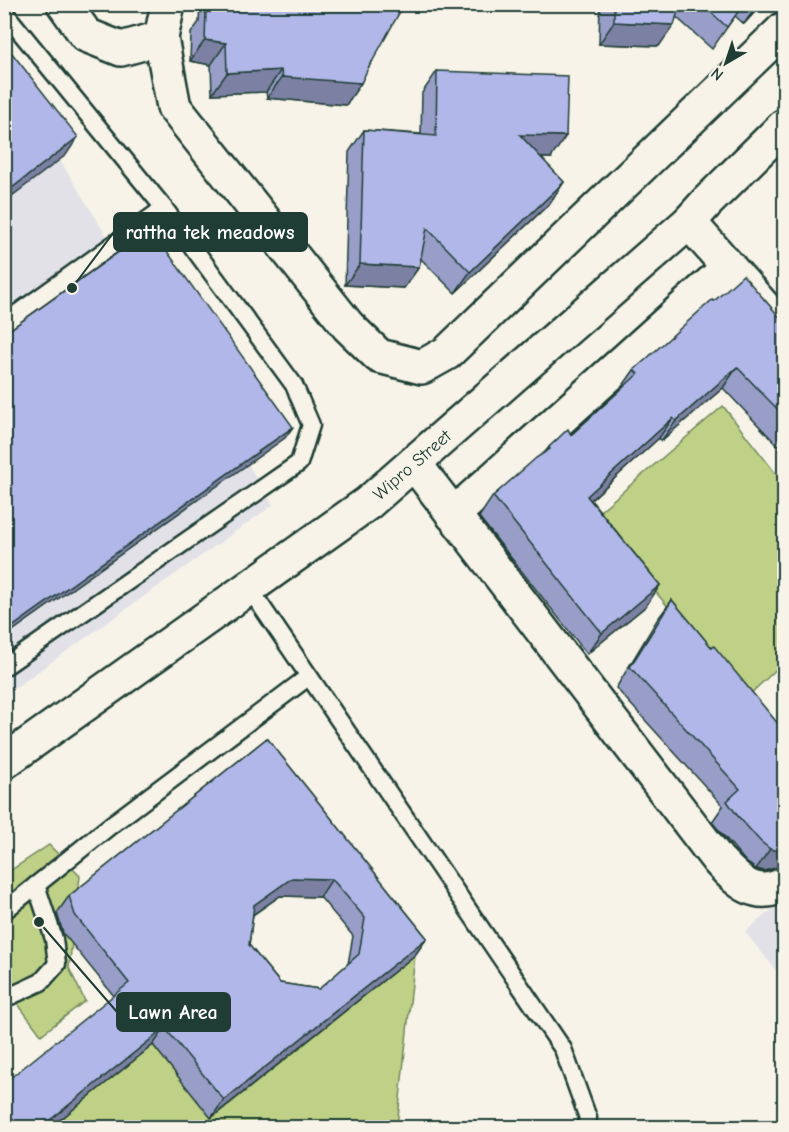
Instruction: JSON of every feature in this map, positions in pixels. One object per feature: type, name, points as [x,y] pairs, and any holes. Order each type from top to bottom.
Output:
[{"type":"street","points":[[64,4],[86,35],[121,49],[161,38]]},
{"type":"street","points":[[168,4],[161,38],[174,107],[340,317],[379,356],[422,367],[447,353],[784,29]]},
{"type":"street","name":"Wipro Street","points":[[4,762],[368,503],[689,222],[784,126]]},
{"type":"street","points":[[689,222],[784,330]]},
{"type":"street","points":[[453,515],[729,267]]},
{"type":"street","points":[[414,463],[718,860],[738,882],[754,888],[769,891],[784,884]]},
{"type":"lane","points":[[4,12],[164,208],[294,385],[311,425],[299,463],[4,667]]},
{"type":"lane","points":[[4,323],[164,208]]},
{"type":"lane","points":[[249,588],[563,1049],[588,1118],[586,1128]]},
{"type":"lane","points":[[4,911],[111,825],[308,677]]},
{"type":"lane","points":[[4,999],[41,982],[57,964],[54,939],[36,885]]},
{"type":"shaded area","points":[[4,70],[273,505],[5,695],[4,695]]},
{"type":"shaded area","points":[[784,899],[784,980],[745,932]]},
{"type":"green space","points":[[723,406],[784,484],[784,662],[745,699],[593,517]]},
{"type":"green space","points":[[49,845],[80,876],[69,968],[85,1001],[41,1035],[12,996],[5,996],[4,875]]},
{"type":"green space","points":[[415,955],[397,1127],[50,1128],[153,1045],[212,1118]]},
{"type":"building","points":[[213,4],[404,4],[361,83],[282,77],[281,70],[227,73],[226,43],[205,40],[206,12],[213,12]]},
{"type":"building","points":[[614,4],[680,4],[674,25],[614,22]]},
{"type":"building","points":[[702,4],[744,4],[727,27]]},
{"type":"building","points":[[4,43],[78,137],[4,194]]},
{"type":"building","points":[[437,71],[568,76],[566,136],[520,135],[564,182],[470,272],[427,228],[419,267],[360,264],[364,130],[436,136]]},
{"type":"building","points":[[151,229],[293,427],[5,632],[4,334]]},
{"type":"building","points":[[743,275],[784,322],[784,416],[737,367],[676,421],[673,418],[587,496],[660,585],[602,633],[493,496],[536,458],[550,449],[549,447],[568,429],[571,435],[638,374],[634,370]]},
{"type":"building","points":[[672,600],[712,648],[714,646],[784,731],[784,849],[778,851],[770,849],[737,815],[727,801],[740,789],[630,667]]},
{"type":"building","points":[[267,738],[427,938],[224,1100],[165,1028],[40,1128],[4,1128],[4,1083],[129,983],[75,915],[69,896]],"holes":[[[292,878],[332,879],[365,918],[359,954],[319,989],[280,983],[249,945],[254,905]]]},
{"type":"place","name":"rattha tek meadows","points":[[72,288]]},
{"type":"place","name":"Lawn Area","points":[[39,922]]}]
